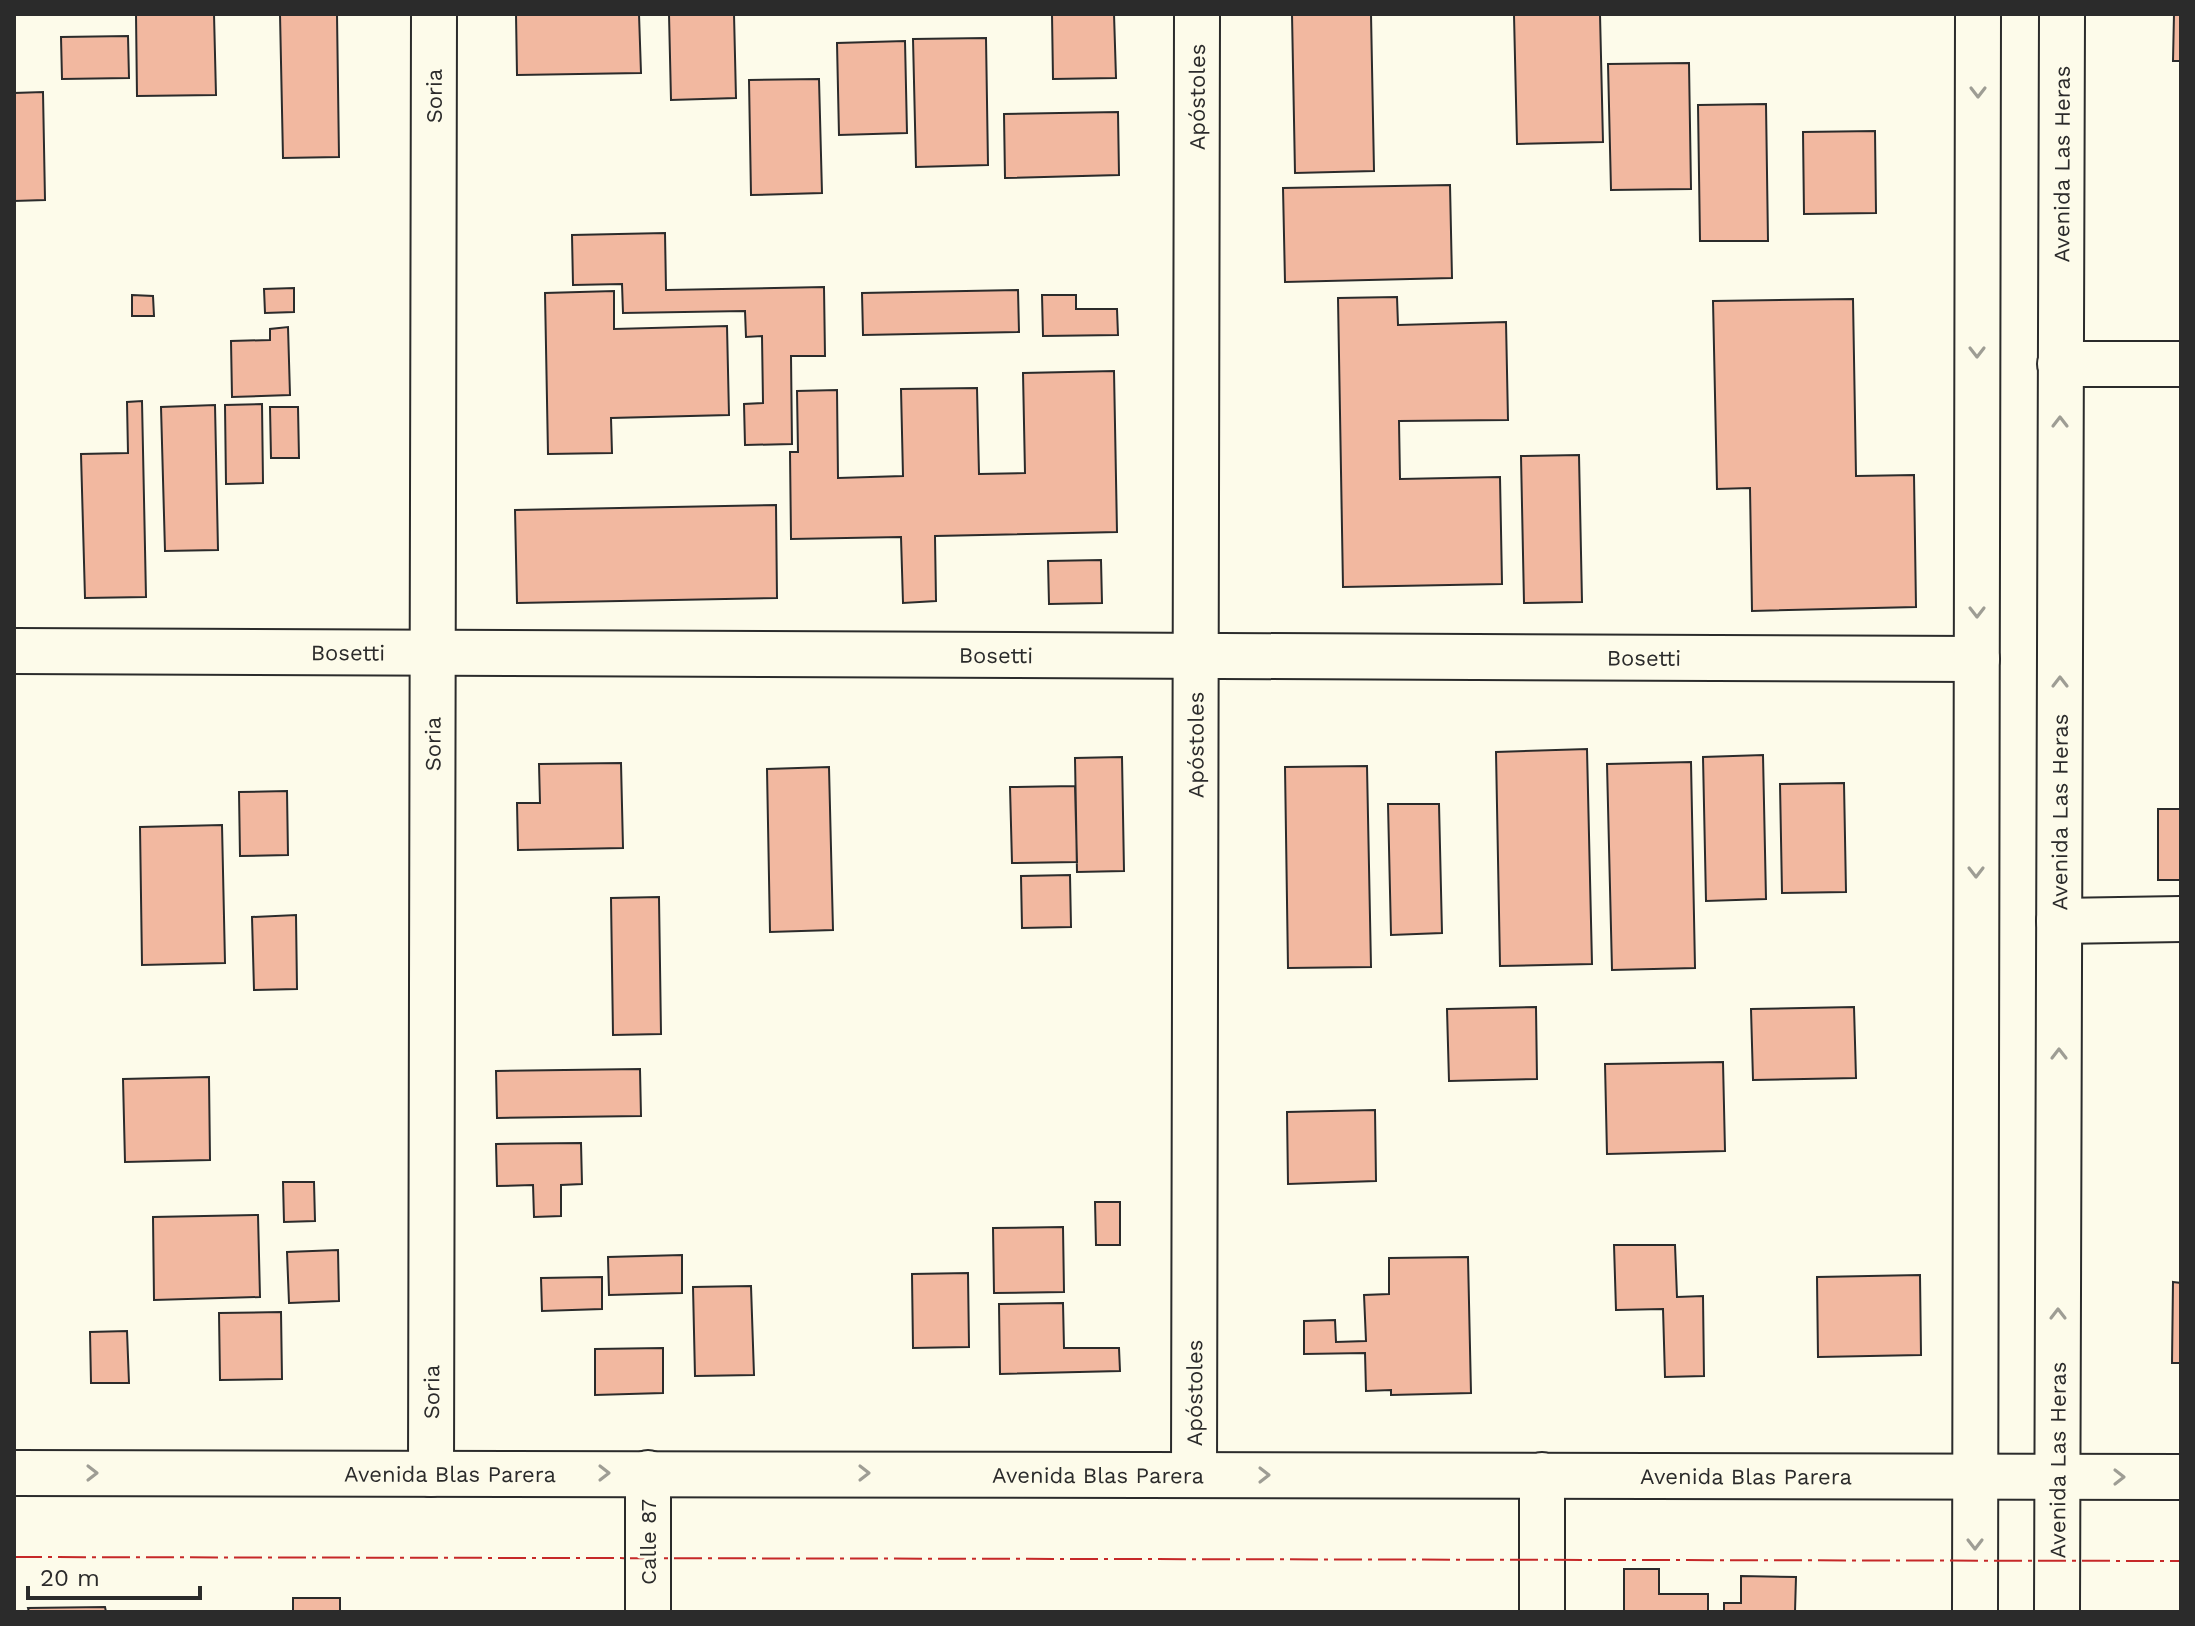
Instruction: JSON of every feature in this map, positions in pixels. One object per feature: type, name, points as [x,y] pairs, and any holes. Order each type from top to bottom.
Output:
[{"type":"street","name":"Soria","points":[[431,1474],[434,14]]},
{"type":"street","name":"Apóstoles","points":[[1194,1475],[1197,14]]},
{"type":"street","points":[[1975,1612],[1978,14]]},
{"type":"street","name":"Avenida Las Heras","points":[[2057,1612],[2062,14]]},
{"type":"street","points":[[2060,364],[2181,364]]},
{"type":"street","name":"Bosetti","points":[[14,651],[1977,659]]},
{"type":"street","points":[[2059,921],[2181,919]]},
{"type":"street","name":"Avenida Blas Parera","points":[[14,1473],[2181,1477]]},
{"type":"street","name":"Calle 87","points":[[648,1473],[648,1612]]},
{"type":"street","points":[[1542,1475],[1542,1612]]},
{"type":"building","points":[[136,14],[214,14],[216,95],[137,96]]},
{"type":"building","points":[[280,14],[337,14],[339,157],[283,158]]},
{"type":"building","points":[[516,14],[639,14],[641,73],[517,75]]},
{"type":"building","points":[[669,14],[734,14],[736,98],[671,100]]},
{"type":"building","points":[[1052,14],[1114,14],[1116,78],[1053,79]]},
{"type":"building","points":[[1292,14],[1371,14],[1374,171],[1295,173]]},
{"type":"building","points":[[1600,14],[1603,142],[1517,144],[1514,15]]},
{"type":"building","points":[[2174,14],[2181,14],[2181,61],[2173,61]]},
{"type":"building","points":[[128,36],[129,78],[62,79],[61,37]]},
{"type":"building","points":[[986,38],[988,165],[916,167],[913,39]]},
{"type":"building","points":[[905,41],[907,133],[839,135],[837,43]]},
{"type":"building","points":[[1689,63],[1691,189],[1611,190],[1608,64]]},
{"type":"building","points":[[819,79],[822,193],[751,195],[749,80]]},
{"type":"building","points":[[43,92],[45,200],[14,201],[14,93]]},
{"type":"building","points":[[1766,104],[1768,241],[1700,241],[1698,105]]},
{"type":"building","points":[[1118,112],[1119,175],[1005,178],[1004,114]]},
{"type":"building","points":[[1875,131],[1876,213],[1804,214],[1803,132]]},
{"type":"building","points":[[1450,185],[1452,278],[1285,282],[1283,188]]},
{"type":"building","points":[[665,233],[666,290],[824,287],[825,356],[791,356],[792,444],[745,445],[744,404],[763,403],[762,336],[746,337],[745,311],[623,313],[622,284],[573,285],[572,235]]},
{"type":"building","points":[[294,288],[294,312],[265,313],[264,289]]},
{"type":"building","points":[[1018,290],[1019,332],[863,335],[862,293]]},
{"type":"building","points":[[614,291],[614,329],[727,326],[729,415],[611,418],[612,453],[548,454],[545,293]]},
{"type":"building","points":[[132,295],[153,296],[154,316],[132,316]]},
{"type":"building","points":[[1042,295],[1076,295],[1076,309],[1117,309],[1118,335],[1043,336]]},
{"type":"building","points":[[1397,297],[1398,325],[1506,322],[1508,420],[1399,421],[1400,479],[1500,477],[1502,584],[1343,587],[1338,298]]},
{"type":"building","points":[[1853,299],[1856,476],[1914,475],[1916,607],[1752,611],[1750,488],[1717,489],[1713,301]]},
{"type":"building","points":[[288,327],[290,395],[232,397],[231,341],[270,340],[270,329]]},
{"type":"building","points":[[1114,371],[1117,532],[935,536],[936,601],[903,603],[901,537],[791,539],[790,452],[798,452],[797,391],[837,390],[838,478],[903,476],[901,389],[977,388],[979,474],[1025,473],[1023,373]]},
{"type":"building","points":[[142,401],[146,597],[85,598],[81,454],[128,453],[127,402]]},
{"type":"building","points":[[262,404],[263,483],[226,484],[225,405]]},
{"type":"building","points":[[215,405],[218,550],[165,551],[161,407]]},
{"type":"building","points":[[270,407],[298,407],[299,458],[271,458]]},
{"type":"building","points":[[1579,455],[1582,602],[1524,603],[1521,456]]},
{"type":"building","points":[[776,505],[777,598],[517,603],[515,510]]},
{"type":"building","points":[[1101,560],[1102,603],[1049,604],[1048,561]]},
{"type":"building","points":[[1587,749],[1592,964],[1500,966],[1496,752]]},
{"type":"building","points":[[1763,755],[1766,899],[1706,901],[1703,757]]},
{"type":"building","points":[[1122,757],[1124,871],[1077,872],[1075,758]]},
{"type":"building","points":[[1691,762],[1695,968],[1612,970],[1607,764]]},
{"type":"building","points":[[621,763],[623,848],[518,850],[517,803],[540,803],[539,764]]},
{"type":"building","points":[[1367,766],[1371,967],[1288,968],[1285,767]]},
{"type":"building","points":[[829,767],[833,930],[770,932],[767,769]]},
{"type":"building","points":[[1844,783],[1846,892],[1782,893],[1780,784]]},
{"type":"building","points":[[1075,786],[1077,862],[1012,863],[1010,787]]},
{"type":"building","points":[[287,791],[288,855],[240,856],[239,792]]},
{"type":"building","points":[[1388,804],[1439,804],[1442,933],[1391,935]]},
{"type":"building","points":[[2158,809],[2181,809],[2181,880],[2158,880]]},
{"type":"building","points":[[222,825],[225,963],[142,965],[140,827]]},
{"type":"building","points":[[1070,875],[1071,927],[1022,928],[1021,876]]},
{"type":"building","points":[[659,897],[661,1034],[613,1035],[611,898]]},
{"type":"building","points":[[296,915],[297,989],[254,990],[252,917]]},
{"type":"building","points":[[1536,1007],[1537,1079],[1449,1081],[1447,1009]]},
{"type":"building","points":[[1854,1007],[1856,1078],[1753,1080],[1751,1009]]},
{"type":"building","points":[[1723,1062],[1725,1151],[1607,1154],[1605,1064]]},
{"type":"building","points":[[640,1069],[641,1116],[497,1118],[496,1071]]},
{"type":"building","points":[[209,1077],[210,1160],[125,1162],[123,1079]]},
{"type":"building","points":[[1375,1110],[1376,1181],[1288,1184],[1287,1112]]},
{"type":"building","points":[[581,1143],[582,1184],[561,1185],[561,1216],[534,1217],[533,1185],[497,1186],[496,1144]]},
{"type":"building","points":[[283,1182],[314,1182],[315,1221],[284,1222]]},
{"type":"building","points":[[1095,1202],[1120,1202],[1120,1245],[1096,1245]]},
{"type":"building","points":[[258,1215],[260,1297],[154,1300],[153,1217]]},
{"type":"building","points":[[1063,1227],[1064,1292],[994,1293],[993,1228]]},
{"type":"building","points":[[1614,1245],[1675,1245],[1677,1297],[1703,1296],[1704,1376],[1665,1377],[1663,1309],[1616,1310]]},
{"type":"building","points":[[338,1250],[339,1301],[289,1303],[287,1252]]},
{"type":"building","points":[[682,1255],[682,1293],[609,1295],[608,1257]]},
{"type":"building","points":[[1468,1257],[1471,1393],[1391,1395],[1391,1390],[1366,1391],[1365,1353],[1304,1354],[1304,1321],[1335,1320],[1336,1342],[1366,1341],[1364,1295],[1389,1294],[1389,1258]]},
{"type":"building","points":[[968,1273],[969,1347],[913,1348],[912,1274]]},
{"type":"building","points":[[1920,1275],[1921,1355],[1818,1357],[1817,1277]]},
{"type":"building","points":[[602,1277],[602,1309],[542,1311],[541,1278]]},
{"type":"building","points":[[2173,1282],[2181,1283],[2181,1363],[2172,1363]]},
{"type":"building","points":[[751,1286],[754,1375],[695,1376],[693,1287]]},
{"type":"building","points":[[1063,1303],[1064,1348],[1119,1348],[1120,1371],[1000,1374],[999,1304]]},
{"type":"building","points":[[281,1312],[282,1379],[220,1380],[219,1313]]},
{"type":"building","points":[[127,1331],[129,1383],[91,1383],[90,1332]]},
{"type":"building","points":[[663,1348],[663,1393],[595,1395],[595,1349]]},
{"type":"building","points":[[1624,1569],[1659,1569],[1659,1594],[1708,1594],[1708,1612],[1624,1612]]},
{"type":"building","points":[[1741,1576],[1796,1577],[1795,1612],[1724,1612],[1724,1603],[1741,1603]]},
{"type":"building","points":[[293,1598],[340,1598],[340,1612],[293,1612]]},
{"type":"building","points":[[105,1607],[106,1612],[29,1612],[28,1608]]},
{"type":"power","points":[[14,1557],[2181,1561]]}]
